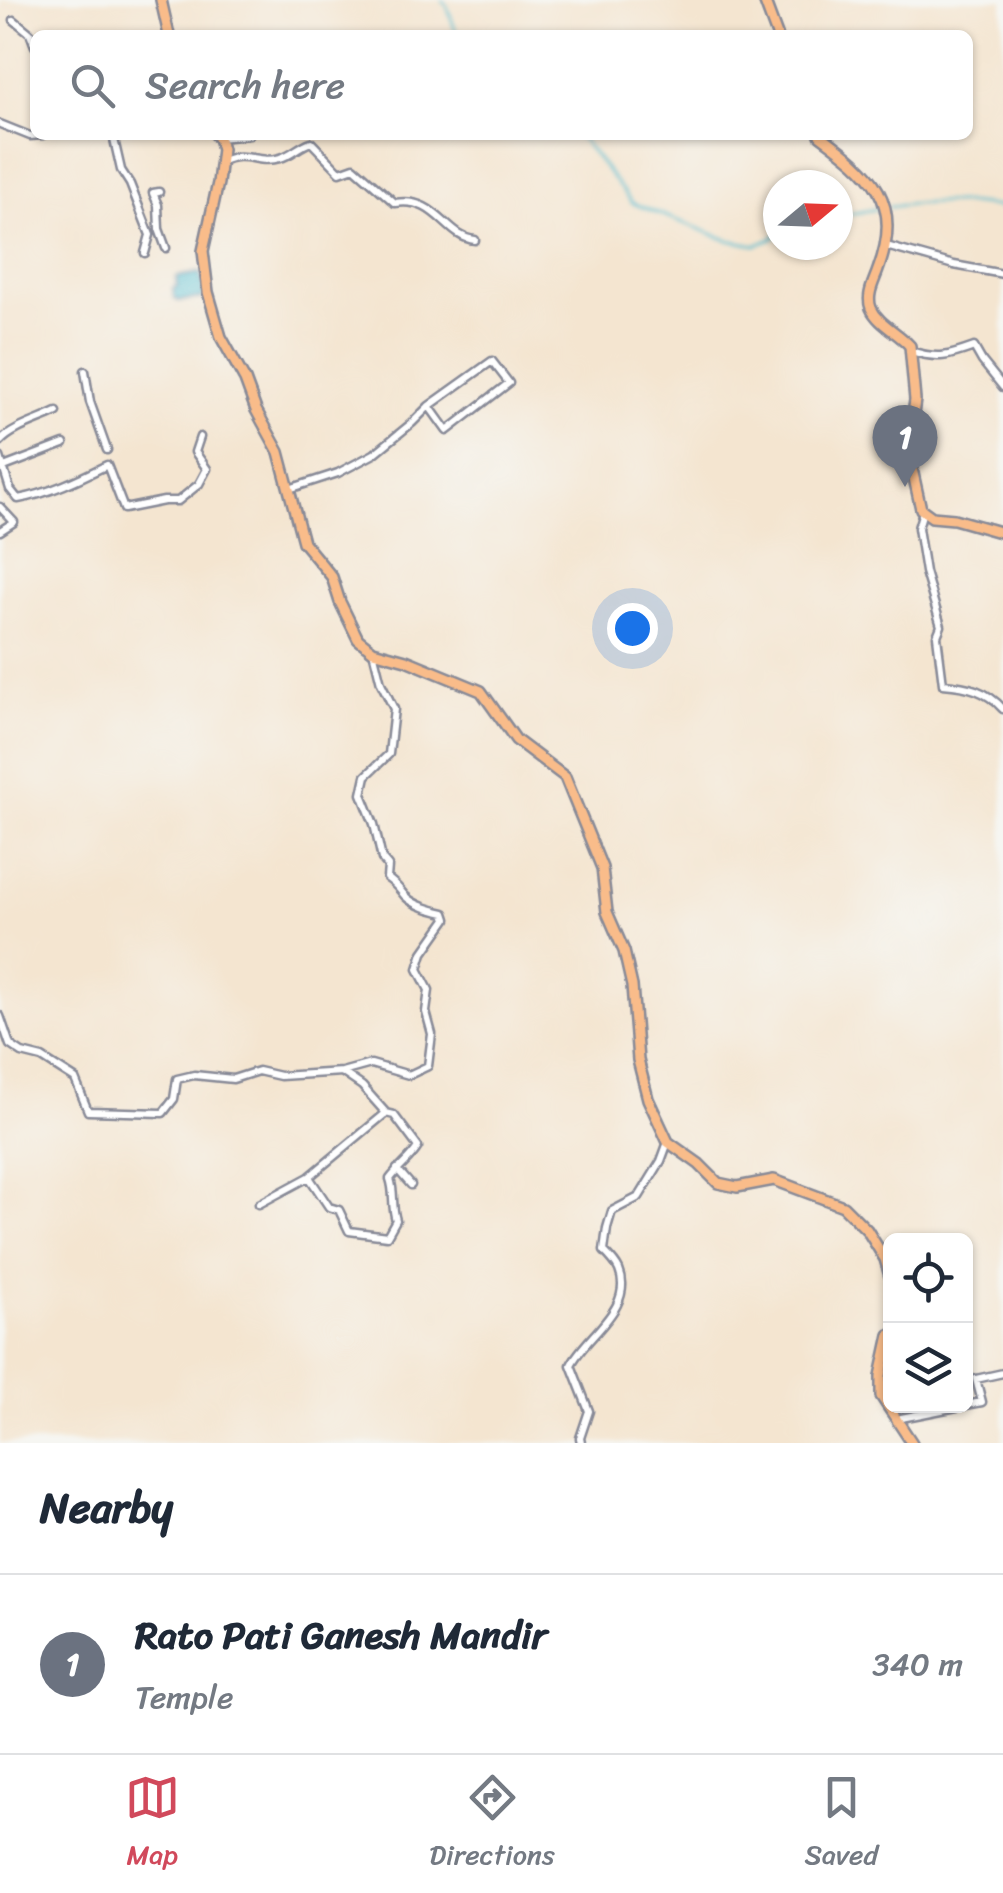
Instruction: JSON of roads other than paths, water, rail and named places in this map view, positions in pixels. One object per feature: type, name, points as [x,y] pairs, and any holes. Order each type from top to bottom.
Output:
[{"type":"main road","points":[[161,0],[168,30]]},
{"type":"main road","points":[[764,0],[776,30]]},
{"type":"main road","points":[[217,140],[221,162],[203,251],[208,292],[222,337],[279,452],[303,542],[332,577],[358,638],[374,651],[481,691],[516,740],[565,777],[602,868],[606,912],[624,950],[632,986],[638,1060],[648,1098],[668,1142],[700,1164],[718,1183],[737,1187],[774,1180],[842,1206],[867,1230],[883,1256]]},
{"type":"main road","points":[[827,140],[854,161],[885,199],[886,246],[870,291],[870,304],[911,350],[914,400],[910,460],[922,511],[932,517],[1003,533]]},
{"type":"main road","points":[[883,1364],[883,1399]]},
{"type":"main road","points":[[892,1413],[912,1443]]},
{"type":"street","points":[[14,20],[30,33]]},
{"type":"street","points":[[0,124],[30,136]]},
{"type":"street","points":[[115,140],[121,170],[150,235],[144,253]]},
{"type":"street","points":[[221,162],[233,156],[280,158],[308,140]]},
{"type":"street","points":[[311,140],[340,172],[354,167],[394,203],[410,200],[438,215],[464,239],[475,240]]},
{"type":"street","points":[[136,198],[156,192],[158,229],[166,248]]},
{"type":"street","points":[[886,246],[1003,274]]},
{"type":"street","points":[[911,350],[930,358],[974,347],[1003,387]]},
{"type":"street","points":[[288,489],[338,473],[374,454],[429,406],[492,362],[509,383],[447,431],[429,406]]},
{"type":"street","points":[[84,371],[107,450]]},
{"type":"street","points":[[0,442],[8,433],[57,412]]},
{"type":"street","points":[[0,456],[10,489],[18,499],[107,465],[124,509],[178,501],[199,484],[207,469],[195,452],[200,436]]},
{"type":"street","points":[[4,467],[64,444]]},
{"type":"street","points":[[0,491],[10,489]]},
{"type":"street","points":[[0,507],[14,522],[0,531]]},
{"type":"street","points":[[922,511],[918,528],[941,626],[937,636],[943,684],[966,686],[991,696],[1003,709]]},
{"type":"street","points":[[0,1016],[10,1045],[42,1058],[75,1079],[88,1112],[163,1113],[174,1099],[177,1079],[194,1074],[232,1079],[258,1071],[280,1076],[342,1072],[371,1064],[409,1075],[428,1066],[432,1034],[426,1012],[429,990],[418,969],[423,952],[447,919],[445,913],[406,898],[388,878],[388,866],[382,859],[362,794],[366,776],[389,754],[394,709],[381,684],[374,651]]},
{"type":"street","points":[[309,1177],[329,1207],[340,1210],[348,1231],[386,1236],[396,1220],[390,1179],[418,1147],[394,1115],[386,1113],[362,1086],[342,1072]]},
{"type":"street","points":[[259,1204],[309,1177],[386,1113]]},
{"type":"street","points":[[581,1443],[589,1411],[571,1365],[577,1352],[614,1310],[621,1291],[620,1271],[604,1251],[606,1228],[612,1211],[639,1197],[661,1162],[668,1142]]},
{"type":"street","points":[[397,1169],[411,1186]]},
{"type":"street","points":[[973,1404],[982,1402],[976,1379],[1003,1372]]},
{"type":"street","points":[[896,1419],[920,1413]]},
{"type":"water","points":[[200,273],[203,298],[178,301],[173,288],[178,287],[177,277]]},
{"type":"waterway","points":[[442,0],[455,30]]},
{"type":"waterway","points":[[583,140],[632,203],[728,240],[756,245],[763,242]]},
{"type":"waterway","points":[[889,207],[958,203],[999,207],[1003,212]]},
{"type":"waterway","points":[[853,213],[881,208]]},
{"type":"place","name":"Rato Pati Ganesh Mandir","points":[[905,487]]}]
